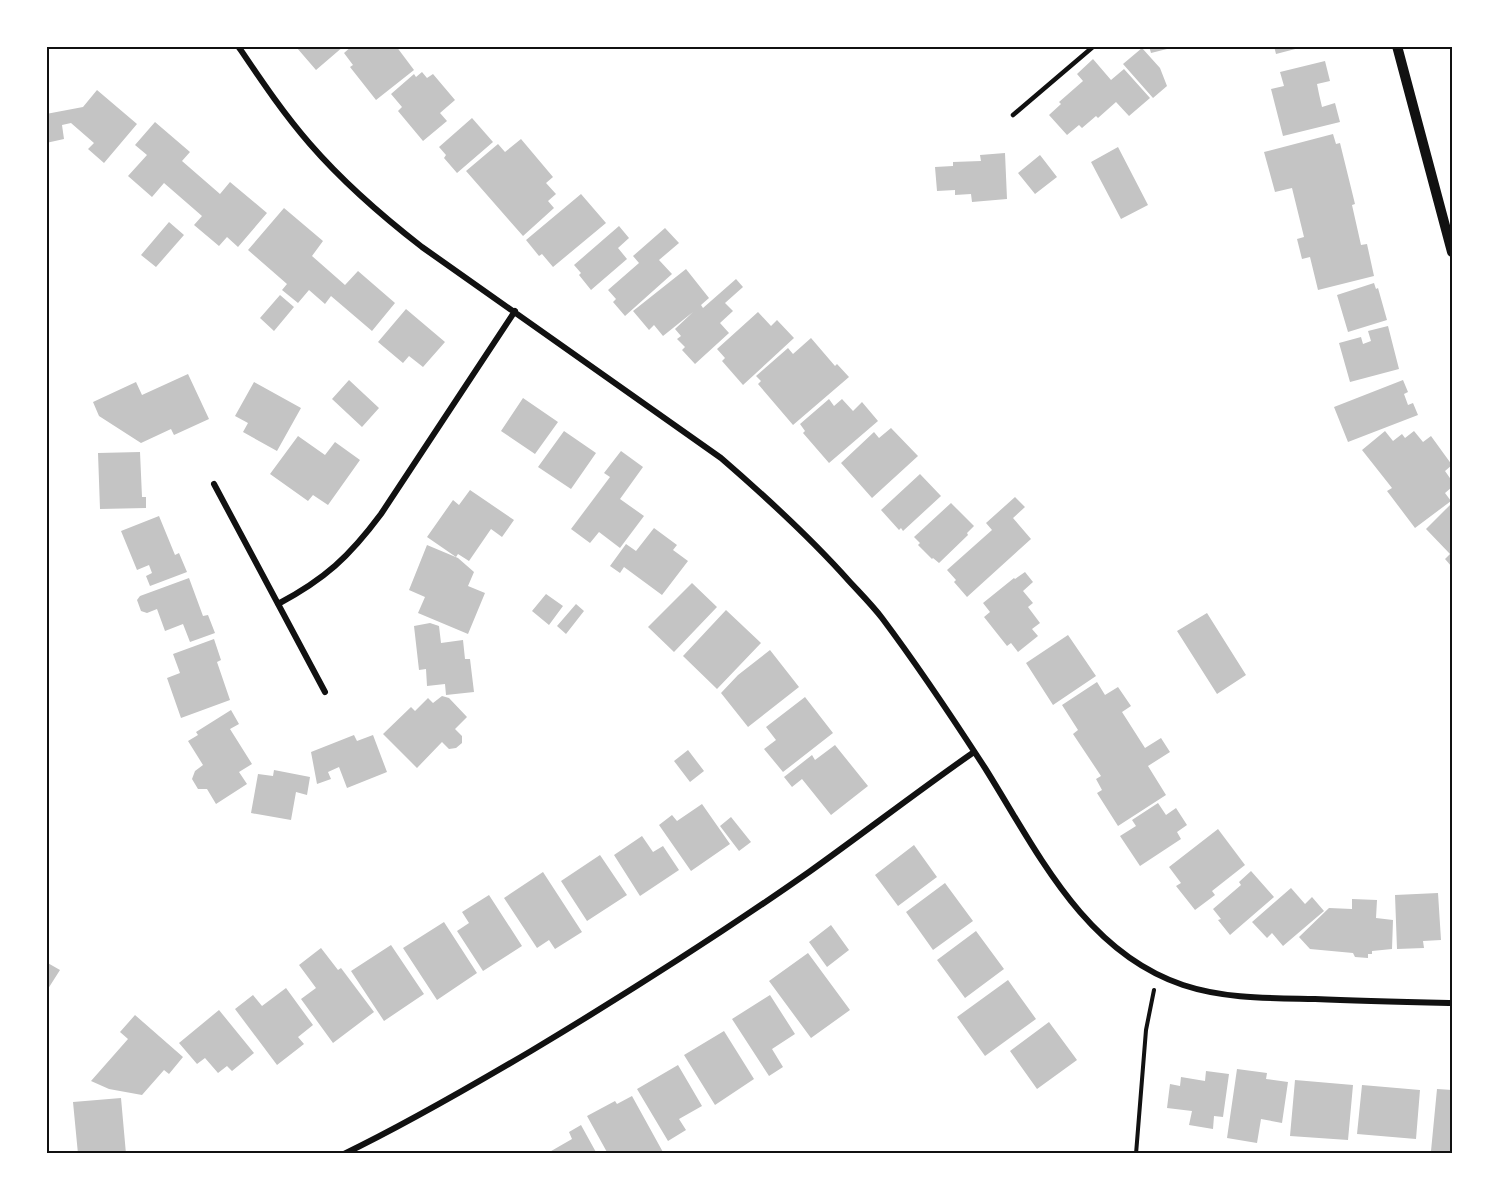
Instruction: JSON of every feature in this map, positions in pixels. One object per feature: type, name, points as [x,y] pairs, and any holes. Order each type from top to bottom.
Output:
[{"type":"street","points":[[238,46],[277,104],[310,145],[370,205],[422,248],[721,458],[803,531],[880,615],[925,677],[1062,890],[1083,917],[1106,940],[1142,967],[1157,975],[1213,993],[1254,998],[1452,1003]]},
{"type":"street","points":[[1397,46],[1452,252]]},
{"type":"street","points":[[278,604],[307,589],[325,576],[360,542],[381,514],[514,311]]},
{"type":"street","points":[[214,484],[325,692]]},
{"type":"street","points":[[344,1154],[381,1136],[491,1074],[617,999],[700,946],[809,871],[974,752]]},
{"type":"lane","points":[[1013,115],[1094,46]]},
{"type":"path","points":[[1136,1154],[1146,1030],[1157,975]]},
{"type":"building","points":[[299,46],[344,46],[316,70],[297,48]]},
{"type":"building","points":[[352,46],[396,46],[414,70],[376,100],[350,67],[353,65],[344,53]]},
{"type":"building","points":[[1149,46],[1166,46],[1167,49],[1151,53]]},
{"type":"building","points":[[1274,46],[1302,46],[1303,47],[1276,54]]},
{"type":"building","points":[[1142,48],[1160,68],[1167,86],[1153,98],[1123,64]]},
{"type":"building","points":[[1093,59],[1111,80],[1124,69],[1150,98],[1129,116],[1116,102],[1098,118],[1096,116],[1082,128],[1079,125],[1067,135],[1049,115],[1061,104],[1059,102],[1083,81],[1077,74]]},
{"type":"building","points":[[1325,61],[1330,81],[1317,84],[1322,107],[1335,103],[1340,122],[1283,136],[1271,89],[1284,86],[1280,72]]},
{"type":"building","points":[[422,72],[427,78],[433,74],[455,100],[440,113],[447,121],[423,141],[398,111],[402,107],[391,94],[414,74],[416,77]]},
{"type":"building","points":[[97,90],[137,124],[104,163],[88,149],[94,143],[71,123],[62,125],[64,139],[46,143],[46,114],[83,107]]},
{"type":"building","points":[[472,118],[493,142],[457,173],[444,158],[446,155],[439,147]]},
{"type":"building","points":[[155,122],[190,152],[182,161],[220,194],[230,182],[267,213],[238,247],[227,237],[219,246],[194,225],[202,216],[164,183],[152,197],[128,176],[147,155],[135,145]]},
{"type":"building","points":[[1333,134],[1336,144],[1340,143],[1355,204],[1352,205],[1361,245],[1367,244],[1374,276],[1318,290],[1310,257],[1302,259],[1297,239],[1304,237],[1292,188],[1275,192],[1264,152]]},
{"type":"building","points":[[521,139],[553,177],[546,183],[556,194],[548,201],[554,208],[523,236],[466,171],[498,144],[505,152]]},
{"type":"building","points":[[1118,147],[1148,205],[1121,219],[1091,162]]},
{"type":"building","points":[[1005,153],[1007,199],[972,202],[971,194],[955,195],[955,190],[937,191],[935,167],[953,166],[953,162],[981,161],[980,155]]},
{"type":"building","points":[[1040,155],[1057,177],[1035,194],[1018,173]]},
{"type":"building","points":[[581,194],[606,223],[553,267],[542,254],[539,256],[526,240]]},
{"type":"building","points":[[284,208],[323,241],[312,256],[345,285],[358,271],[395,303],[372,331],[331,296],[325,304],[309,290],[298,303],[282,290],[287,284],[248,250]]},
{"type":"building","points":[[169,222],[184,235],[156,267],[141,255]]},
{"type":"building","points":[[619,226],[629,238],[618,248],[627,259],[591,290],[574,265]]},
{"type":"building","points":[[665,228],[679,243],[659,260],[672,274],[625,316],[613,302],[616,299],[608,290],[639,263],[633,256]]},
{"type":"building","points":[[686,269],[709,298],[701,305],[703,308],[736,279],[743,287],[725,303],[733,311],[720,323],[729,333],[695,364],[682,350],[685,347],[677,339],[681,336],[675,329],[693,312],[663,336],[654,325],[649,330],[633,311]]},
{"type":"building","points":[[1374,283],[1376,289],[1378,288],[1387,320],[1348,332],[1337,295]]},
{"type":"building","points":[[280,295],[294,307],[274,331],[260,318]]},
{"type":"building","points":[[406,309],[445,342],[423,367],[409,356],[403,363],[378,342]]},
{"type":"building","points":[[758,312],[771,326],[777,320],[794,338],[743,385],[722,361],[725,358],[717,349]]},
{"type":"building","points":[[1388,326],[1399,369],[1350,382],[1339,343],[1361,337],[1363,344],[1371,341],[1368,331]]},
{"type":"building","points":[[811,338],[835,366],[837,364],[849,377],[793,425],[758,384],[761,381],[756,376],[788,348],[793,354]]},
{"type":"building","points":[[188,374],[209,419],[174,435],[171,429],[141,443],[99,416],[93,402],[136,382],[142,395]]},
{"type":"building","points":[[349,380],[379,408],[362,427],[332,399]]},
{"type":"building","points":[[1403,380],[1408,392],[1404,394],[1408,405],[1413,403],[1418,415],[1348,442],[1334,407]]},
{"type":"building","points":[[254,382],[301,408],[277,451],[243,432],[248,423],[235,416]]},
{"type":"building","points":[[523,398],[558,422],[535,454],[501,431]]},
{"type":"building","points":[[829,399],[834,406],[842,399],[853,411],[862,402],[878,421],[829,463],[803,433],[805,431],[800,424]]},
{"type":"building","points":[[891,428],[918,456],[872,498],[841,463],[874,432],[879,438]]},
{"type":"building","points":[[564,431],[596,453],[571,489],[538,467]]},
{"type":"building","points":[[1385,431],[1393,441],[1402,434],[1405,438],[1414,431],[1423,442],[1431,436],[1452,465],[1445,471],[1452,481],[1452,487],[1445,493],[1451,501],[1415,528],[1387,491],[1392,488],[1362,450]]},
{"type":"building","points":[[298,436],[325,455],[335,442],[360,460],[328,505],[313,495],[308,501],[270,474]]},
{"type":"building","points":[[621,451],[643,467],[620,499],[644,516],[620,548],[599,532],[590,543],[571,529],[610,477],[604,473]]},
{"type":"building","points":[[140,452],[142,497],[146,497],[146,508],[100,509],[98,453]]},
{"type":"building","points":[[920,474],[941,496],[903,531],[901,528],[899,530],[881,510]]},
{"type":"building","points":[[470,490],[514,520],[502,537],[491,529],[469,561],[458,554],[456,557],[427,537],[453,500],[459,505]]},
{"type":"building","points":[[1015,497],[1025,507],[1013,518],[1031,539],[967,597],[947,570],[992,530],[986,523]]},
{"type":"building","points":[[951,503],[974,526],[967,533],[968,535],[939,563],[918,545],[920,543],[914,537]]},
{"type":"building","points":[[1452,503],[1452,567],[1445,559],[1450,554],[1426,529]]},
{"type":"building","points":[[159,516],[175,555],[179,553],[187,572],[150,586],[146,576],[152,573],[149,565],[137,570],[121,531]]},
{"type":"building","points":[[654,528],[677,545],[673,550],[688,561],[662,595],[624,567],[620,573],[610,566],[626,544],[636,551]]},
{"type":"building","points":[[427,545],[458,558],[474,572],[468,586],[485,593],[468,634],[418,613],[425,597],[409,590]]},
{"type":"building","points":[[1025,572],[1033,582],[1023,591],[1033,603],[1028,607],[1040,623],[1032,629],[1038,636],[1018,652],[1011,643],[1007,646],[984,617],[990,612],[983,603]]},
{"type":"building","points":[[189,578],[203,616],[208,615],[215,633],[190,642],[183,624],[165,631],[157,609],[147,613],[141,611],[137,600],[140,596]]},
{"type":"building","points":[[692,583],[717,607],[674,652],[648,627]]},
{"type":"building","points":[[546,594],[563,606],[549,625],[532,611]]},
{"type":"building","points":[[576,604],[584,611],[566,634],[557,626]]},
{"type":"building","points":[[726,610],[761,643],[717,689],[683,656]]},
{"type":"building","points":[[1207,613],[1246,675],[1217,694],[1177,631]]},
{"type":"building","points":[[430,623],[439,626],[441,643],[463,640],[465,659],[470,659],[474,692],[446,695],[445,684],[427,686],[426,669],[419,670],[414,626]]},
{"type":"building","points":[[1068,635],[1096,676],[1053,705],[1026,663]]},
{"type":"building","points":[[214,639],[221,660],[217,662],[230,700],[181,718],[167,678],[180,673],[173,654]]},
{"type":"building","points":[[770,650],[799,687],[748,727],[721,693],[738,675]]},
{"type":"building","points":[[1097,682],[1105,695],[1118,687],[1131,706],[1122,712],[1145,748],[1161,738],[1170,752],[1148,766],[1166,795],[1118,826],[1097,793],[1102,790],[1096,779],[1101,776],[1073,734],[1078,730],[1062,705]]},
{"type":"building","points":[[442,696],[449,698],[467,717],[455,729],[462,736],[462,743],[456,748],[449,749],[442,742],[417,768],[383,734],[411,707],[415,711],[428,698],[433,703]]},
{"type":"building","points":[[805,697],[833,733],[783,772],[764,749],[776,740],[766,727]]},
{"type":"building","points":[[231,710],[239,724],[230,729],[252,764],[239,772],[247,784],[216,804],[207,789],[198,789],[192,779],[195,771],[203,765],[188,741],[198,735],[196,732]]},
{"type":"building","points":[[354,735],[357,741],[373,735],[387,772],[347,788],[339,767],[328,772],[331,779],[317,784],[311,752]]},
{"type":"building","points":[[835,745],[868,786],[831,815],[802,779],[792,787],[784,777],[812,755],[815,760]]},
{"type":"building","points":[[688,750],[704,771],[690,782],[674,761]]},
{"type":"building","points":[[274,770],[310,777],[307,795],[296,792],[291,820],[251,813],[258,774],[273,776]]},
{"type":"building","points":[[1158,803],[1166,815],[1176,808],[1187,825],[1177,832],[1181,839],[1140,866],[1120,836],[1136,826],[1132,820]]},
{"type":"building","points":[[702,804],[730,844],[691,871],[659,825],[672,815],[677,821]]},
{"type":"building","points":[[731,817],[751,842],[739,851],[720,826]]},
{"type":"building","points":[[1218,829],[1245,865],[1212,891],[1215,895],[1195,910],[1176,886],[1181,883],[1169,867]]},
{"type":"building","points":[[642,836],[653,852],[663,846],[679,870],[640,896],[614,855]]},
{"type":"building","points":[[914,845],[937,877],[898,906],[875,875]]},
{"type":"building","points":[[600,855],[627,895],[587,921],[561,881]]},
{"type":"building","points":[[1251,871],[1274,897],[1230,935],[1218,920],[1221,919],[1213,909],[1241,885],[1239,882]]},
{"type":"building","points":[[543,872],[582,932],[555,949],[549,940],[537,948],[504,898]]},
{"type":"building","points":[[945,883],[973,921],[933,950],[906,912]]},
{"type":"building","points":[[1291,888],[1305,904],[1312,897],[1324,911],[1283,946],[1272,933],[1267,938],[1252,922]]},
{"type":"building","points":[[1438,893],[1441,940],[1423,941],[1424,948],[1397,949],[1395,895]]},
{"type":"building","points":[[489,895],[522,946],[483,971],[457,931],[469,923],[462,912]]},
{"type":"building","points":[[1352,899],[1377,900],[1376,918],[1393,920],[1392,949],[1372,951],[1372,954],[1368,954],[1368,958],[1355,957],[1353,953],[1310,949],[1299,937],[1329,908],[1352,909]]},
{"type":"building","points":[[444,922],[477,973],[437,1000],[403,948]]},
{"type":"building","points":[[831,925],[849,950],[827,967],[809,942]]},
{"type":"building","points":[[976,931],[1004,969],[965,998],[937,960]]},
{"type":"building","points":[[391,945],[424,994],[384,1021],[351,971]]},
{"type":"building","points":[[321,948],[338,970],[341,968],[374,1012],[333,1043],[301,999],[316,988],[299,965]]},
{"type":"building","points":[[808,953],[850,1010],[811,1038],[769,981]]},
{"type":"building","points":[[46,962],[60,970],[46,992]]},
{"type":"building","points":[[1008,980],[1036,1019],[985,1056],[957,1017]]},
{"type":"building","points":[[286,988],[313,1025],[298,1037],[304,1044],[277,1065],[235,1009],[253,995],[262,1006]]},
{"type":"building","points":[[770,995],[795,1034],[772,1049],[783,1067],[769,1076],[732,1019]]},
{"type":"building","points":[[219,1010],[254,1053],[232,1071],[227,1066],[218,1073],[205,1058],[197,1064],[179,1043]]},
{"type":"building","points":[[135,1015],[183,1057],[169,1074],[164,1070],[142,1095],[109,1089],[91,1081],[128,1039],[120,1032]]},
{"type":"building","points":[[1049,1022],[1077,1060],[1037,1089],[1010,1051]]},
{"type":"building","points":[[724,1031],[754,1079],[715,1105],[684,1055]]},
{"type":"building","points":[[678,1065],[702,1106],[679,1119],[686,1130],[668,1141],[637,1089]]},
{"type":"building","points":[[1237,1069],[1267,1073],[1266,1079],[1288,1082],[1282,1123],[1261,1119],[1257,1143],[1227,1138]]},
{"type":"building","points":[[1206,1071],[1229,1074],[1223,1117],[1214,1116],[1213,1129],[1189,1125],[1192,1111],[1167,1108],[1170,1084],[1180,1086],[1181,1077],[1205,1081]]},
{"type":"building","points":[[1295,1080],[1353,1085],[1348,1140],[1290,1136]]},
{"type":"building","points":[[1362,1085],[1420,1090],[1416,1139],[1357,1134]]},
{"type":"building","points":[[1437,1089],[1452,1090],[1452,1153],[1431,1151]]},
{"type":"building","points":[[632,1096],[664,1154],[608,1154],[587,1116],[615,1101],[617,1104]]},
{"type":"building","points":[[121,1098],[126,1154],[78,1154],[73,1102]]},
{"type":"building","points":[[581,1125],[597,1154],[546,1154],[572,1139],[569,1132]]}]
